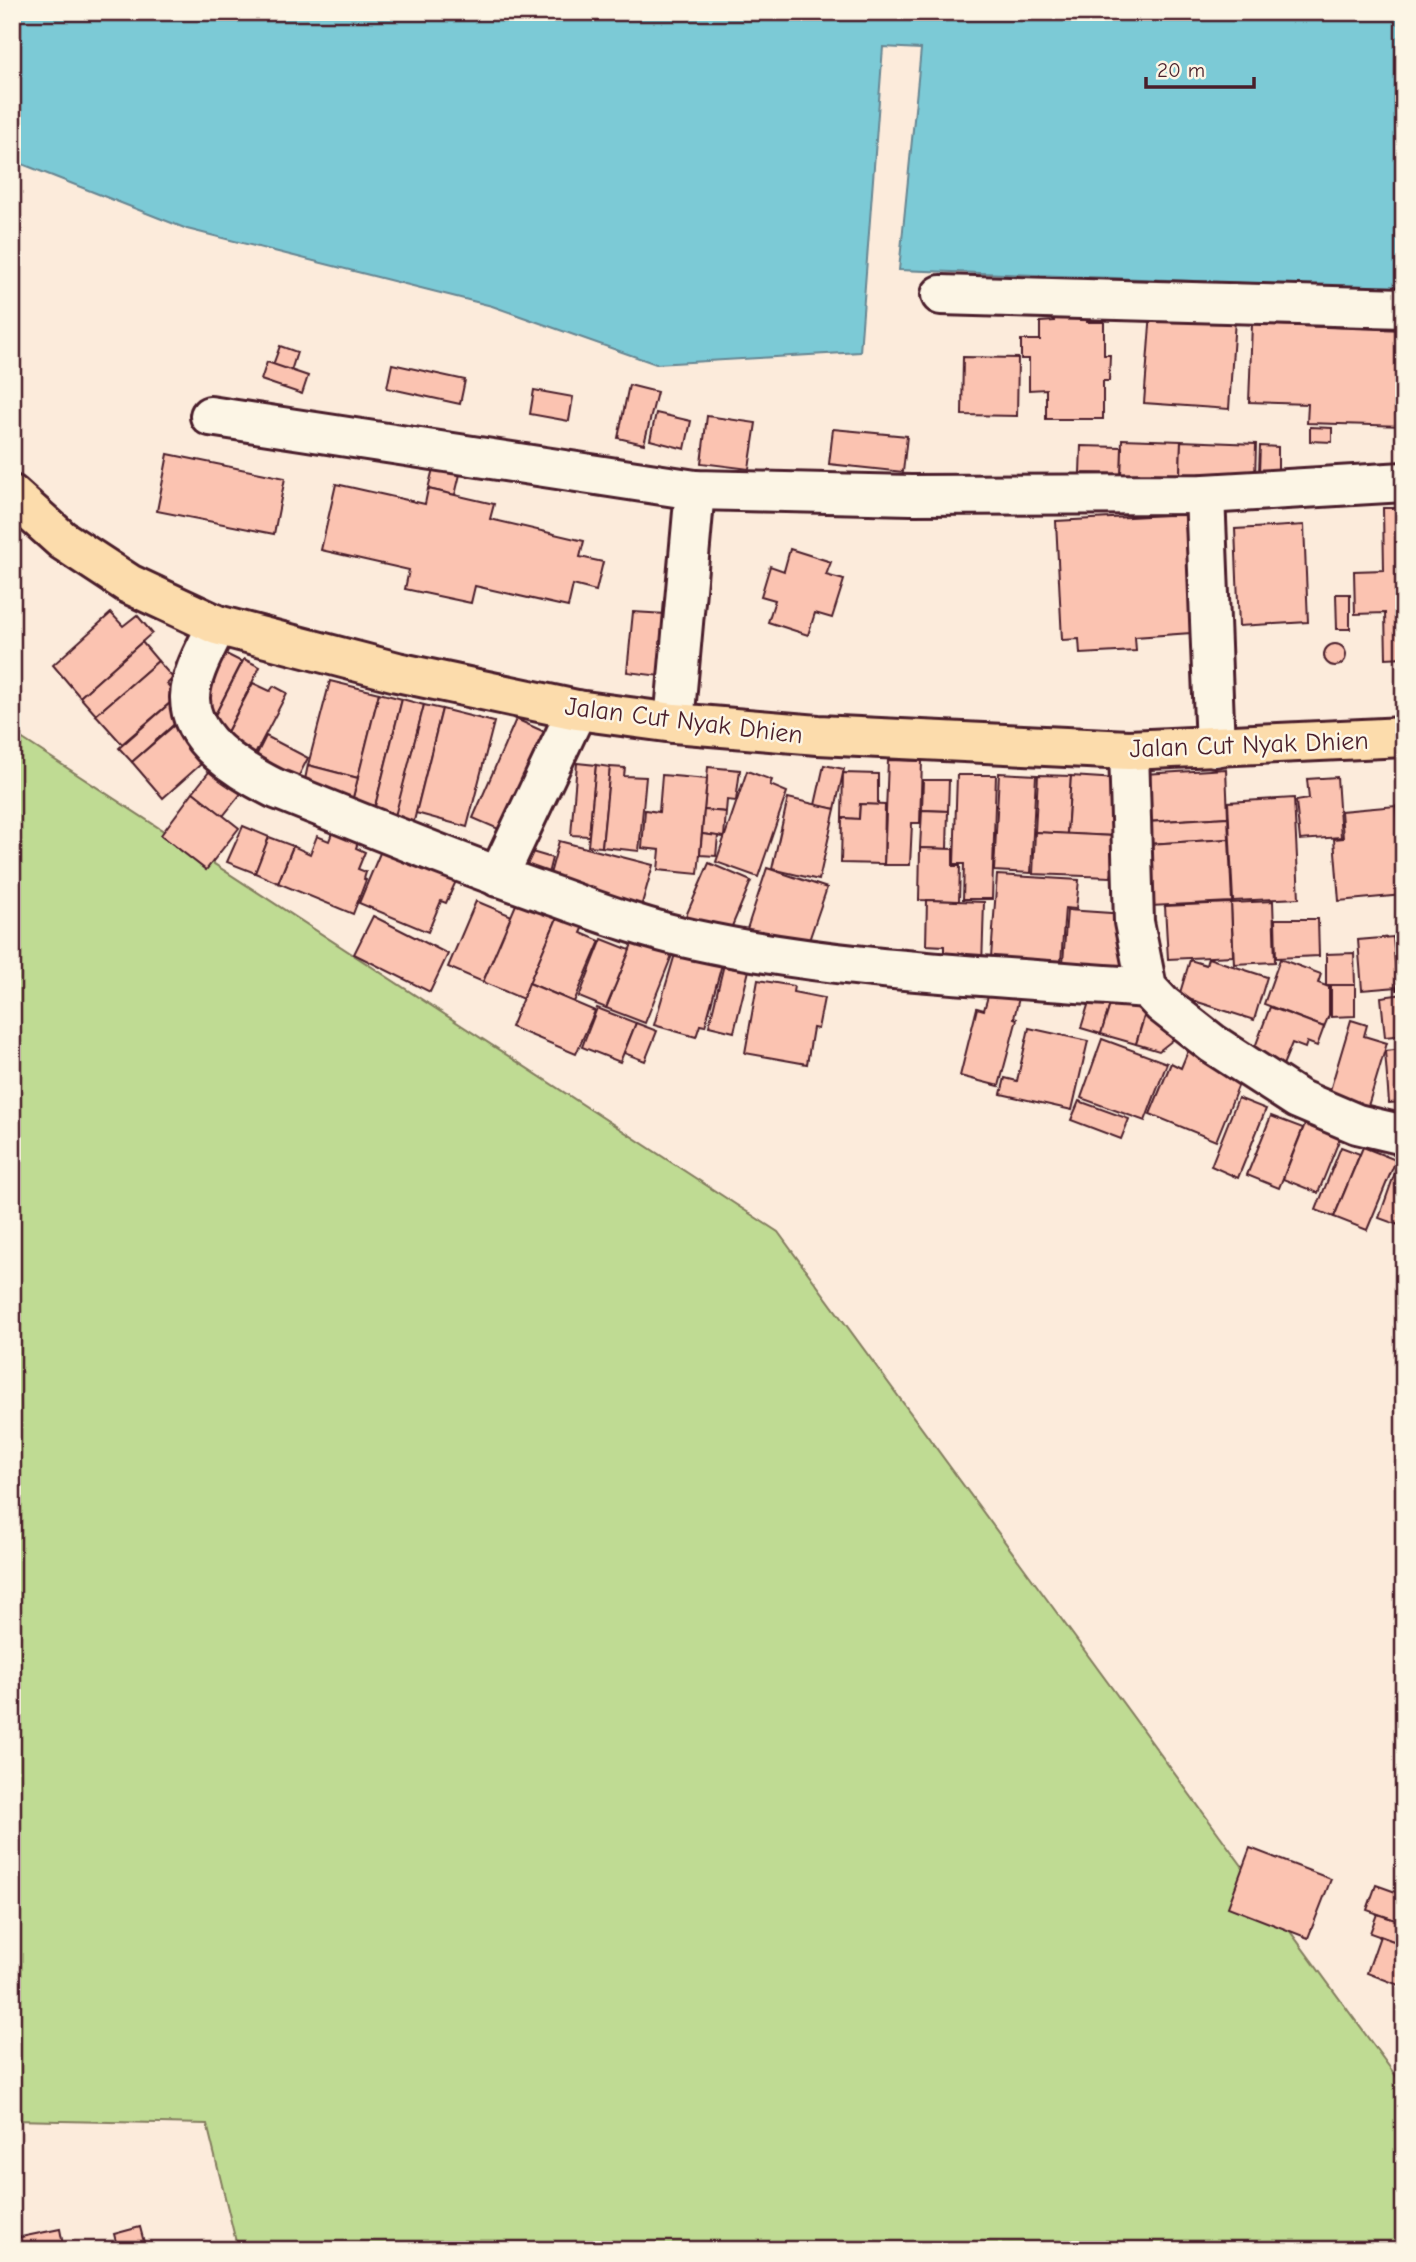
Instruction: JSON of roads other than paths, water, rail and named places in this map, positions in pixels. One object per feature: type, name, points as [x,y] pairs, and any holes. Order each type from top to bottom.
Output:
[{"type":"highway","name":"Jalan Cut Nyak Dhien","points":[[12,495],[62,540],[129,584],[217,625],[397,672],[577,710],[674,723],[818,735],[1129,750],[1404,737]]},
{"type":"street","points":[[941,295],[1404,308]]},
{"type":"street","points":[[210,416],[695,490],[911,495],[1205,494],[1404,482]]},
{"type":"street","points":[[674,723],[695,490]]},
{"type":"street","points":[[1205,494],[1215,747]]},
{"type":"street","points":[[217,625],[197,668],[190,697],[197,725],[206,741],[248,775],[274,788],[498,877],[624,921],[694,940],[774,955],[833,963],[1147,988]]},
{"type":"street","points":[[498,877],[577,710]]},
{"type":"street","points":[[1129,750],[1134,922],[1147,988],[1162,1004],[1213,1044],[1298,1098],[1357,1124],[1404,1135]]},
{"type":"water","points":[[12,12],[1404,12],[1404,289],[899,270],[921,49],[883,47],[860,352],[656,364],[492,306],[187,229],[12,160]]}]
